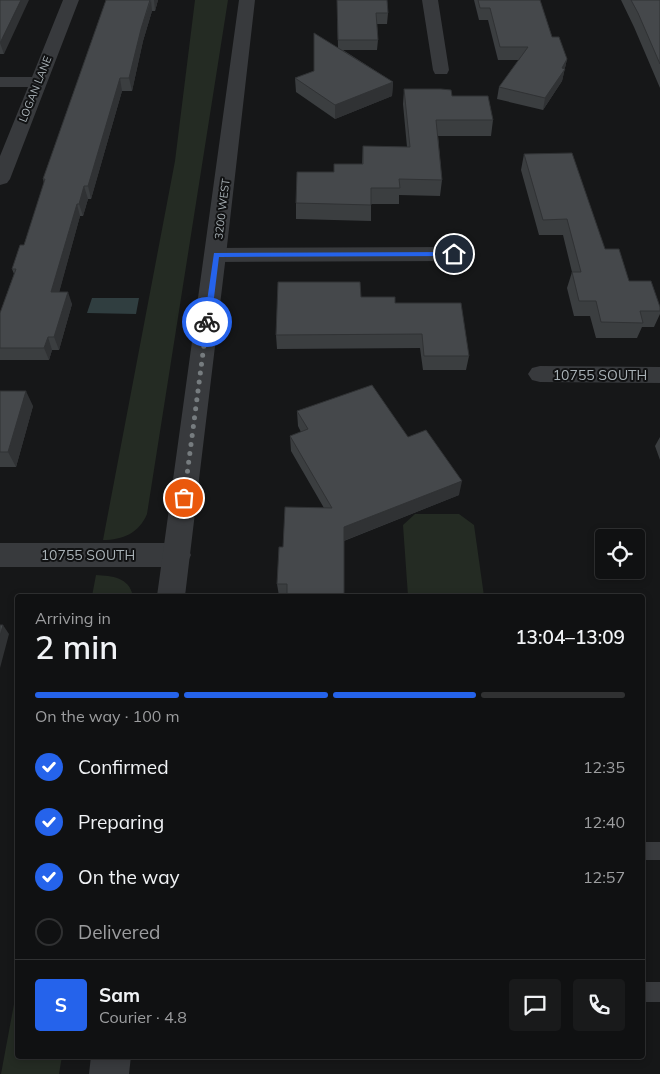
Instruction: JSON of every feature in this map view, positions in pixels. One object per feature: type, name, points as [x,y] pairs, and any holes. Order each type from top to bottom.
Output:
[{"type":"street","name":"LOGAN LANE","points":[[0,179],[71,0]]},
{"type":"street","name":"3200 WEST","points":[[171,594],[247,0]]},
{"type":"street","points":[[430,0],[441,70]]},
{"type":"street","points":[[0,82],[38,82]]},
{"type":"street","points":[[216,255],[454,254]]},
{"type":"street","name":"10755 SOUTH","points":[[540,374],[660,375]]},
{"type":"street","name":"10755 SOUTH","points":[[0,555],[177,555]]},
{"type":"street","points":[[109,1074],[111,1059]]},
{"type":"lane","points":[[645,851],[660,851]]},
{"type":"lane","points":[[645,992],[660,992]]},
{"type":"shaded area","points":[[195,0],[228,0],[147,514],[140,526],[130,534],[117,539],[103,540],[175,161]]},
{"type":"shaded area","points":[[92,298],[139,298],[136,314],[87,313]]},
{"type":"shaded area","points":[[415,514],[459,514],[474,525],[484,594],[408,594],[403,525]]},
{"type":"shaded area","points":[[96,575],[114,577],[124,581],[132,594],[92,594]]},
{"type":"shaded area","points":[[15,999],[15,1059],[62,1059],[59,1074],[1,1074]]},
{"type":"building","points":[[0,0],[21,0],[0,43]]},
{"type":"building","points":[[106,0],[150,0],[129,78],[120,78],[88,186],[84,186],[79,204],[77,204],[51,292],[68,292],[54,337],[48,337],[44,348],[0,348],[0,313],[16,269],[12,269],[20,245],[24,245],[45,179],[43,179]]},
{"type":"building","points":[[337,0],[387,0],[388,13],[376,13],[378,40],[338,40]]},
{"type":"building","points":[[478,0],[540,0],[552,37],[559,37],[567,59],[562,68],[565,69],[545,98],[499,87],[528,47],[500,47],[490,8],[480,8]]},
{"type":"building","points":[[631,0],[660,0],[660,64],[638,13]]},
{"type":"building","points":[[314,33],[393,82],[335,105],[295,78],[314,71]]},
{"type":"building","points":[[404,89],[441,89],[451,90],[452,96],[488,96],[493,120],[436,120],[442,180],[399,179],[400,188],[371,188],[371,205],[296,203],[297,172],[334,172],[334,164],[363,164],[363,146],[410,147]]},
{"type":"building","points":[[572,153],[605,249],[619,249],[629,281],[651,281],[660,311],[640,311],[643,323],[601,322],[596,301],[579,301],[572,272],[581,272],[567,219],[543,220],[524,154]]},
{"type":"building","points":[[278,282],[360,282],[361,297],[395,297],[395,303],[461,303],[469,356],[424,356],[422,334],[276,335]]},
{"type":"building","points":[[372,385],[408,437],[426,430],[462,481],[344,527],[344,594],[287,594],[287,584],[277,584],[279,547],[283,547],[285,507],[332,508],[290,436],[308,429],[297,411]]},
{"type":"building","points":[[0,391],[26,391],[8,452],[0,452]]},
{"type":"building","points":[[0,625],[3,625],[0,636]]},
{"type":"way so far","points":[[184,498],[207,322]]},
{"type":"route","points":[[207,322],[216,255],[454,254]]}]
